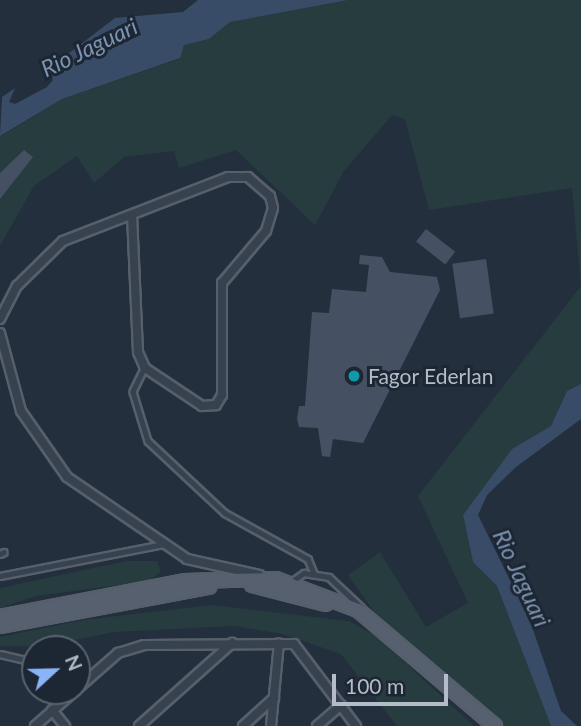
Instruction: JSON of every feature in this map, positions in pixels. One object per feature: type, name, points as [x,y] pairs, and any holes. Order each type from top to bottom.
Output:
[{"type":"main road","points":[[0,617],[185,581],[276,579],[290,582],[375,624],[495,726]]},
{"type":"main road","points":[[0,626],[210,587],[271,588],[357,618],[485,726]]},
{"type":"street","points":[[0,319],[17,286],[54,248],[132,217],[239,175],[260,184],[272,208],[266,232],[222,283],[219,402],[202,405],[145,368],[134,328],[132,217]]},
{"type":"street","points":[[0,333],[21,411],[53,463],[90,498],[187,559],[276,579]]},
{"type":"street","points":[[185,581],[187,559]]},
{"type":"street","points":[[139,726],[232,643]]},
{"type":"street","points":[[271,726],[279,643]]},
{"type":"street","points":[[91,679],[132,648],[279,643],[302,648],[356,726]]},
{"type":"street","points":[[243,726],[275,697]]},
{"type":"street","points":[[35,726],[58,705]]},
{"type":"street","points":[[317,726],[341,705]]},
{"type":"street","points":[[52,710],[65,726]]},
{"type":"lane","points":[[145,368],[133,392],[148,441],[225,513],[308,559],[314,573],[342,585],[375,624]]},
{"type":"lane","points":[[0,576],[163,544]]},
{"type":"lane","points":[[290,582],[314,573]]},
{"type":"lane","points":[[0,654],[21,659]]},
{"type":"green space","points":[[348,0],[581,0],[581,286],[572,188],[429,210],[405,119],[392,115],[344,171],[315,225],[236,150],[179,168],[174,151],[124,157],[94,183],[77,156],[34,186],[0,246],[0,137],[62,99],[179,59],[184,45],[209,39],[230,22]]},
{"type":"green space","points":[[581,286],[581,384],[567,391],[551,426],[512,449],[463,515],[473,562],[497,586],[551,726],[502,726],[374,612],[348,575],[380,552],[426,627],[468,603],[418,496]]},
{"type":"green space","points":[[126,561],[157,561],[161,571],[150,581],[36,596],[0,608],[0,588]]},
{"type":"green space","points":[[211,605],[349,621],[377,637],[474,726],[397,726],[341,654],[282,634],[234,626],[114,632],[91,637],[21,635],[21,646],[0,646],[0,637],[83,620]]},
{"type":"water","name":"Rio Jaguari","points":[[198,0],[348,0],[230,22],[209,39],[184,45],[180,58],[62,99],[0,136],[2,97],[15,88],[9,102],[15,104],[47,87],[53,80],[47,70],[115,18],[183,12]]},
{"type":"water","points":[[581,384],[581,419],[516,467],[487,495],[478,515],[530,621],[561,711],[577,726],[551,726],[497,586],[473,562],[463,515],[512,449],[551,426],[567,391]]},
{"type":"building","points":[[24,150],[33,157],[0,199],[0,173]]},
{"type":"building","points":[[426,229],[455,252],[445,264],[416,242]]},
{"type":"building","name":"Fagor Ederlan","points":[[360,255],[382,257],[390,272],[437,277],[440,290],[363,443],[333,439],[330,457],[322,456],[318,428],[299,427],[297,419],[299,406],[305,406],[312,312],[329,313],[332,289],[366,292],[369,265],[359,264]]},
{"type":"building","points":[[486,259],[494,313],[460,318],[452,264]]},
{"type":"place","name":"Fagor Ederlan","points":[[354,376]]}]
